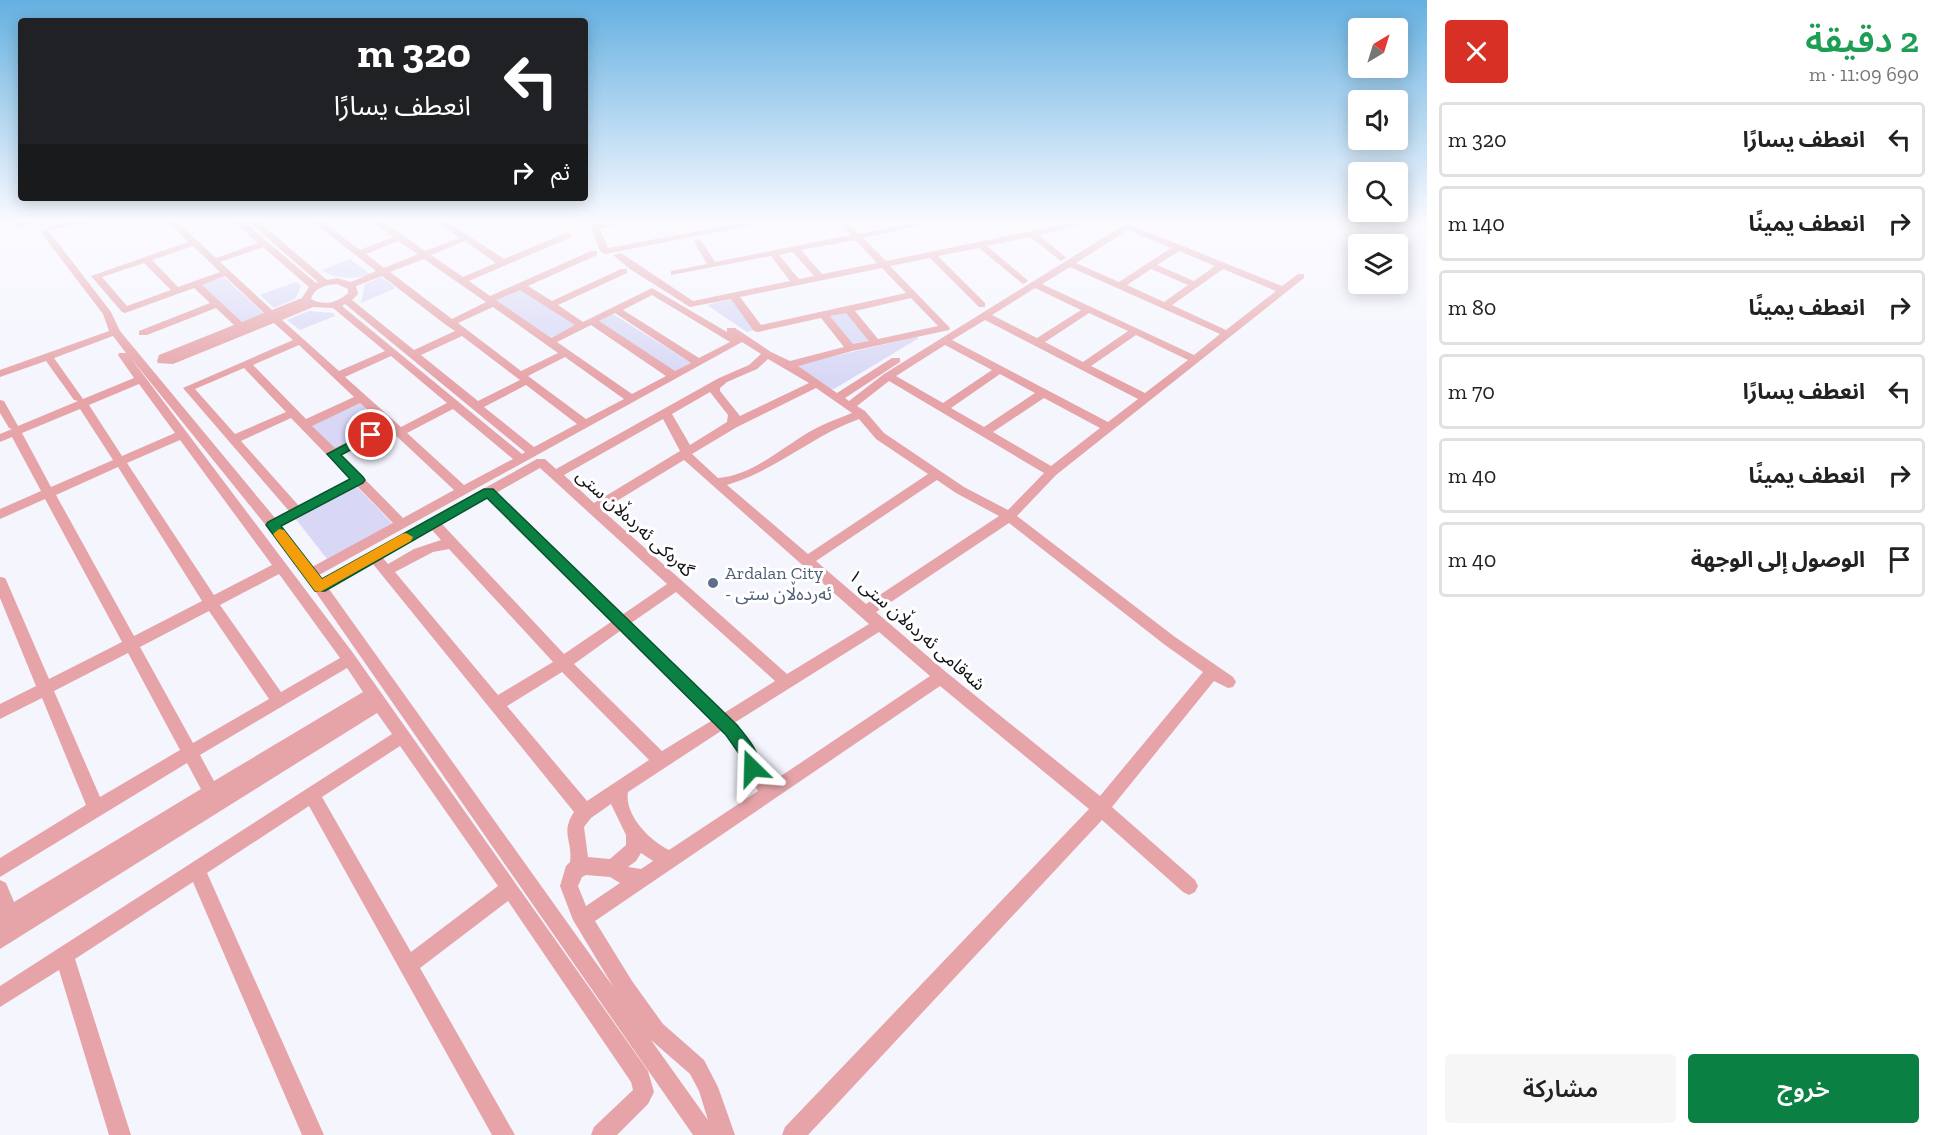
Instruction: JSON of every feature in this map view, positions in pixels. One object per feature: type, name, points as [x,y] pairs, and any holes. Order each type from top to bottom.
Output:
[{"type":"street","points":[[80,275],[108,314],[112,335],[139,376],[348,657],[510,888],[644,1086],[641,1097],[602,1135]]},
{"type":"street","points":[[99,275],[96,276],[125,310],[220,275]]},
{"type":"street","points":[[161,275],[177,291]]},
{"type":"street","points":[[227,275],[463,491]]},
{"type":"street","points":[[301,275],[315,287]]},
{"type":"street","points":[[316,275],[325,283]]},
{"type":"street","points":[[309,302],[308,292],[315,287],[337,282],[351,285],[376,275]]},
{"type":"street","points":[[387,275],[585,424]]},
{"type":"street","points":[[453,275],[632,399]]},
{"type":"street","points":[[462,281],[476,275]]},
{"type":"street","points":[[450,323],[545,275]]},
{"type":"street","points":[[551,305],[615,275]]},
{"type":"street","points":[[648,275],[837,398],[855,411],[880,436],[960,490],[1009,516],[1228,681]]},
{"type":"street","points":[[791,275],[797,283]]},
{"type":"street","points":[[818,275],[821,279]]},
{"type":"street","points":[[692,304],[839,275]]},
{"type":"street","points":[[893,275],[945,334],[1000,369],[1109,428]]},
{"type":"street","points":[[951,275],[983,310],[1038,342],[1147,399]]},
{"type":"street","points":[[1017,275],[1023,280]]},
{"type":"street","points":[[1011,293],[1023,280],[1034,275]]},
{"type":"street","points":[[837,398],[1011,293],[1034,284],[1046,275]]},
{"type":"street","points":[[1095,275],[1228,334]]},
{"type":"street","points":[[1119,286],[1137,275]]},
{"type":"street","points":[[1172,275],[1194,284]]},
{"type":"street","points":[[1164,306],[1208,275]]},
{"type":"street","points":[[1244,275],[1283,290]]},
{"type":"street","points":[[865,612],[1009,516],[1052,472],[1301,276]]},
{"type":"street","points":[[196,284],[240,326]]},
{"type":"street","points":[[1034,284],[1195,359]]},
{"type":"street","points":[[273,317],[240,326],[163,357],[162,361],[169,362],[309,302],[335,305],[353,294],[351,285]]},
{"type":"street","points":[[521,286],[675,376]]},
{"type":"street","points":[[315,580],[374,556],[488,492],[585,424],[736,342],[652,291],[550,342]]},
{"type":"street","points":[[734,296],[758,329],[912,295]]},
{"type":"street","name":"گەرەکی ئەردەڵان ستی","points":[[346,300],[537,457],[786,682]]},
{"type":"street","points":[[143,333],[217,304]]},
{"type":"street","points":[[335,305],[521,459]]},
{"type":"street","points":[[615,309],[699,363]]},
{"type":"street","points":[[848,309],[876,342]]},
{"type":"street","points":[[1038,342],[1089,309]]},
{"type":"street","points":[[824,315],[850,348]]},
{"type":"street","points":[[1084,366],[1135,331]]},
{"type":"street","points":[[413,355],[462,332]]},
{"type":"street","points":[[789,365],[876,342],[945,334]]},
{"type":"street","points":[[715,482],[727,483],[783,454],[855,411],[888,376],[945,334]]},
{"type":"street","points":[[0,374],[112,335]]},
{"type":"street","points":[[112,335],[273,525],[315,580],[706,1135]]},
{"type":"street","points":[[297,512],[188,388],[300,341]]},
{"type":"street","points":[[338,376],[392,352]]},
{"type":"street","points":[[477,406],[566,353]]},
{"type":"street","points":[[555,475],[720,382],[759,363],[767,354]]},
{"type":"street","points":[[51,360],[81,401],[211,603],[280,702]]},
{"type":"street","points":[[246,364],[401,524]]},
{"type":"street","points":[[943,408],[1000,369]]},
{"type":"street","points":[[0,438],[14,428],[139,376]]},
{"type":"street","points":[[888,376],[1052,472]]},
{"type":"street","points":[[720,382],[715,392],[734,415],[733,424]]},
{"type":"street","points":[[594,509],[733,424],[816,384]]},
{"type":"street","points":[[707,390],[706,394],[712,400],[727,408]]},
{"type":"street","points":[[984,433],[1043,393]]},
{"type":"street","points":[[304,425],[361,398]]},
{"type":"street","points":[[0,404],[211,791]]},
{"type":"street","points":[[333,454],[454,404]]},
{"type":"street","points":[[670,411],[676,433],[687,450],[685,453]]},
{"type":"street","points":[[234,439],[292,413]]},
{"type":"street","points":[[0,430],[14,428]]},
{"type":"street","points":[[0,514],[183,434]]},
{"type":"street","name":"شەقامی ئەردەڵان ستی ١","points":[[685,453],[690,460],[865,612],[1101,808],[1189,886]]},
{"type":"street","points":[[315,580],[401,524],[521,459],[537,457]]},
{"type":"street","points":[[807,561],[937,474]]},
{"type":"street","points":[[273,525],[359,480]]},
{"type":"street","points":[[488,492],[740,739],[748,752],[757,779],[771,791]]},
{"type":"street","points":[[433,523],[563,663],[660,760]]},
{"type":"street","points":[[386,571],[432,547],[448,542],[453,544]]},
{"type":"street","points":[[374,556],[585,812]]},
{"type":"street","points":[[0,712],[281,567]]},
{"type":"street","points":[[0,582],[96,808]]},
{"type":"street","points":[[497,704],[563,663],[676,585]]},
{"type":"street","points":[[724,1135],[708,1087],[697,1067],[657,1030],[625,988],[572,897],[569,885],[573,871],[579,862],[574,828],[578,819],[585,812],[660,760],[724,723],[879,624]]},
{"type":"street","points":[[0,868],[96,808],[280,702],[347,661],[348,657]]},
{"type":"street","points":[[793,1135],[1101,808],[1213,671]]},
{"type":"street","points":[[584,918],[941,677]]},
{"type":"street","points":[[368,697],[372,700],[373,707],[368,711],[6,927],[211,791],[361,700],[368,697]]},
{"type":"street","points":[[0,997],[402,736]]},
{"type":"street","points":[[621,787],[618,802],[635,834],[652,851],[670,860]]},
{"type":"street","points":[[311,794],[504,1135]]},
{"type":"street","points":[[613,868],[630,855],[635,847],[635,834]]},
{"type":"street","points":[[573,871],[585,866],[613,868],[627,877],[643,878]]},
{"type":"street","points":[[196,869],[313,1135]]},
{"type":"street","points":[[408,966],[510,888]]},
{"type":"street","points":[[0,889],[6,927]]},
{"type":"street","points":[[64,955],[120,1135]]},
{"type":"shaded area","points":[[331,275],[366,275],[345,278]]},
{"type":"shaded area","points":[[224,277],[264,314],[243,323],[201,285]]},
{"type":"shaded area","points":[[381,277],[396,288],[361,303],[365,284]]},
{"type":"shaded area","points":[[296,282],[301,286],[295,299],[274,308],[260,295]]},
{"type":"shaded area","points":[[520,289],[576,325],[550,338],[495,300]]},
{"type":"shaded area","points":[[732,299],[754,330],[747,332],[707,305]]},
{"type":"shaded area","points":[[309,311],[333,313],[335,316],[300,330],[287,320]]},
{"type":"shaded area","points":[[846,312],[870,341],[853,345],[830,316]]},
{"type":"shaded area","points":[[613,314],[691,363],[675,372],[597,322]]},
{"type":"shaded area","points":[[919,338],[834,389],[825,389],[791,366]]},
{"type":"shaded area","points":[[359,402],[383,425],[335,449],[311,426]]},
{"type":"shaded area","points":[[356,486],[393,524],[327,559],[295,518]]},
{"type":"slow traffic","points":[[279,534],[320,587],[406,537]]},
{"type":"place","name":"Ardalan City - ئەردەڵان ستی","points":[[713,583]]},
{"type":"route","points":[[371,435],[333,454],[359,480],[273,525],[320,587],[488,492],[740,739],[748,752],[752,768]]}]
